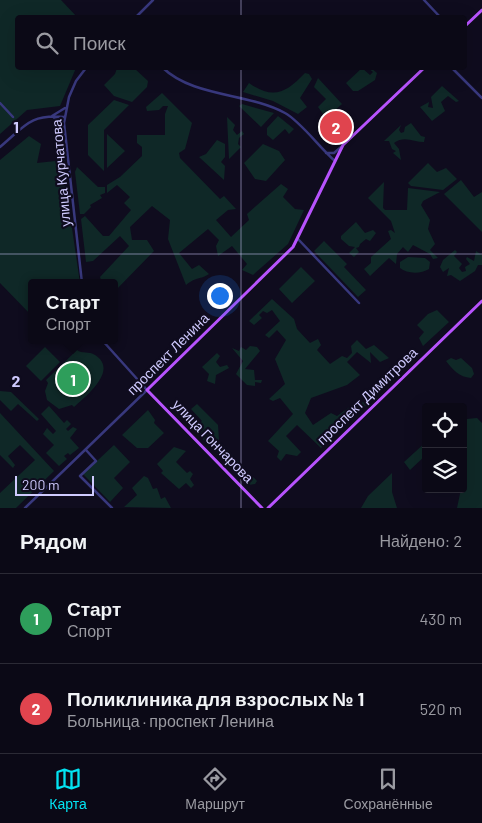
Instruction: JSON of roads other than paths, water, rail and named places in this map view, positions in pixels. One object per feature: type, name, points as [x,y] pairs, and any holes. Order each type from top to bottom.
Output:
[{"type":"main road","points":[[467,24],[482,10]]},
{"type":"main road","name":"проспект Ленина","points":[[147,390],[293,248],[343,144],[422,70]]},
{"type":"main road","name":"проспект Димитрова","points":[[268,508],[482,301]]},
{"type":"main road","name":"улица Гончарова","points":[[147,390],[262,508]]},
{"type":"street","points":[[138,15],[153,0]]},
{"type":"street","points":[[424,0],[438,15]]},
{"type":"street","name":"улица Курчатова","points":[[82,279],[64,117],[76,81],[84,70]]},
{"type":"street","points":[[165,70],[169,74],[190,84],[269,106],[287,114],[335,161]]},
{"type":"street","points":[[454,70],[482,98]]},
{"type":"street","points":[[0,103],[13,117]]},
{"type":"street","points":[[52,116],[66,107]]},
{"type":"street","points":[[52,116],[64,128]]},
{"type":"street","points":[[0,147],[34,120],[52,116],[64,117]]},
{"type":"street","points":[[325,152],[334,153],[343,144]]},
{"type":"street","points":[[298,239],[359,303]]},
{"type":"street","points":[[106,344],[147,390]]},
{"type":"street","name":"проспект Ленина","points":[[26,508],[147,390]]},
{"type":"street","points":[[86,450],[96,461],[80,476],[112,508]]},
{"type":"place","name":"Поликлиника для взрослых № 1","points":[[336,127]]},
{"type":"place","name":"Старт","points":[[73,379]]}]
